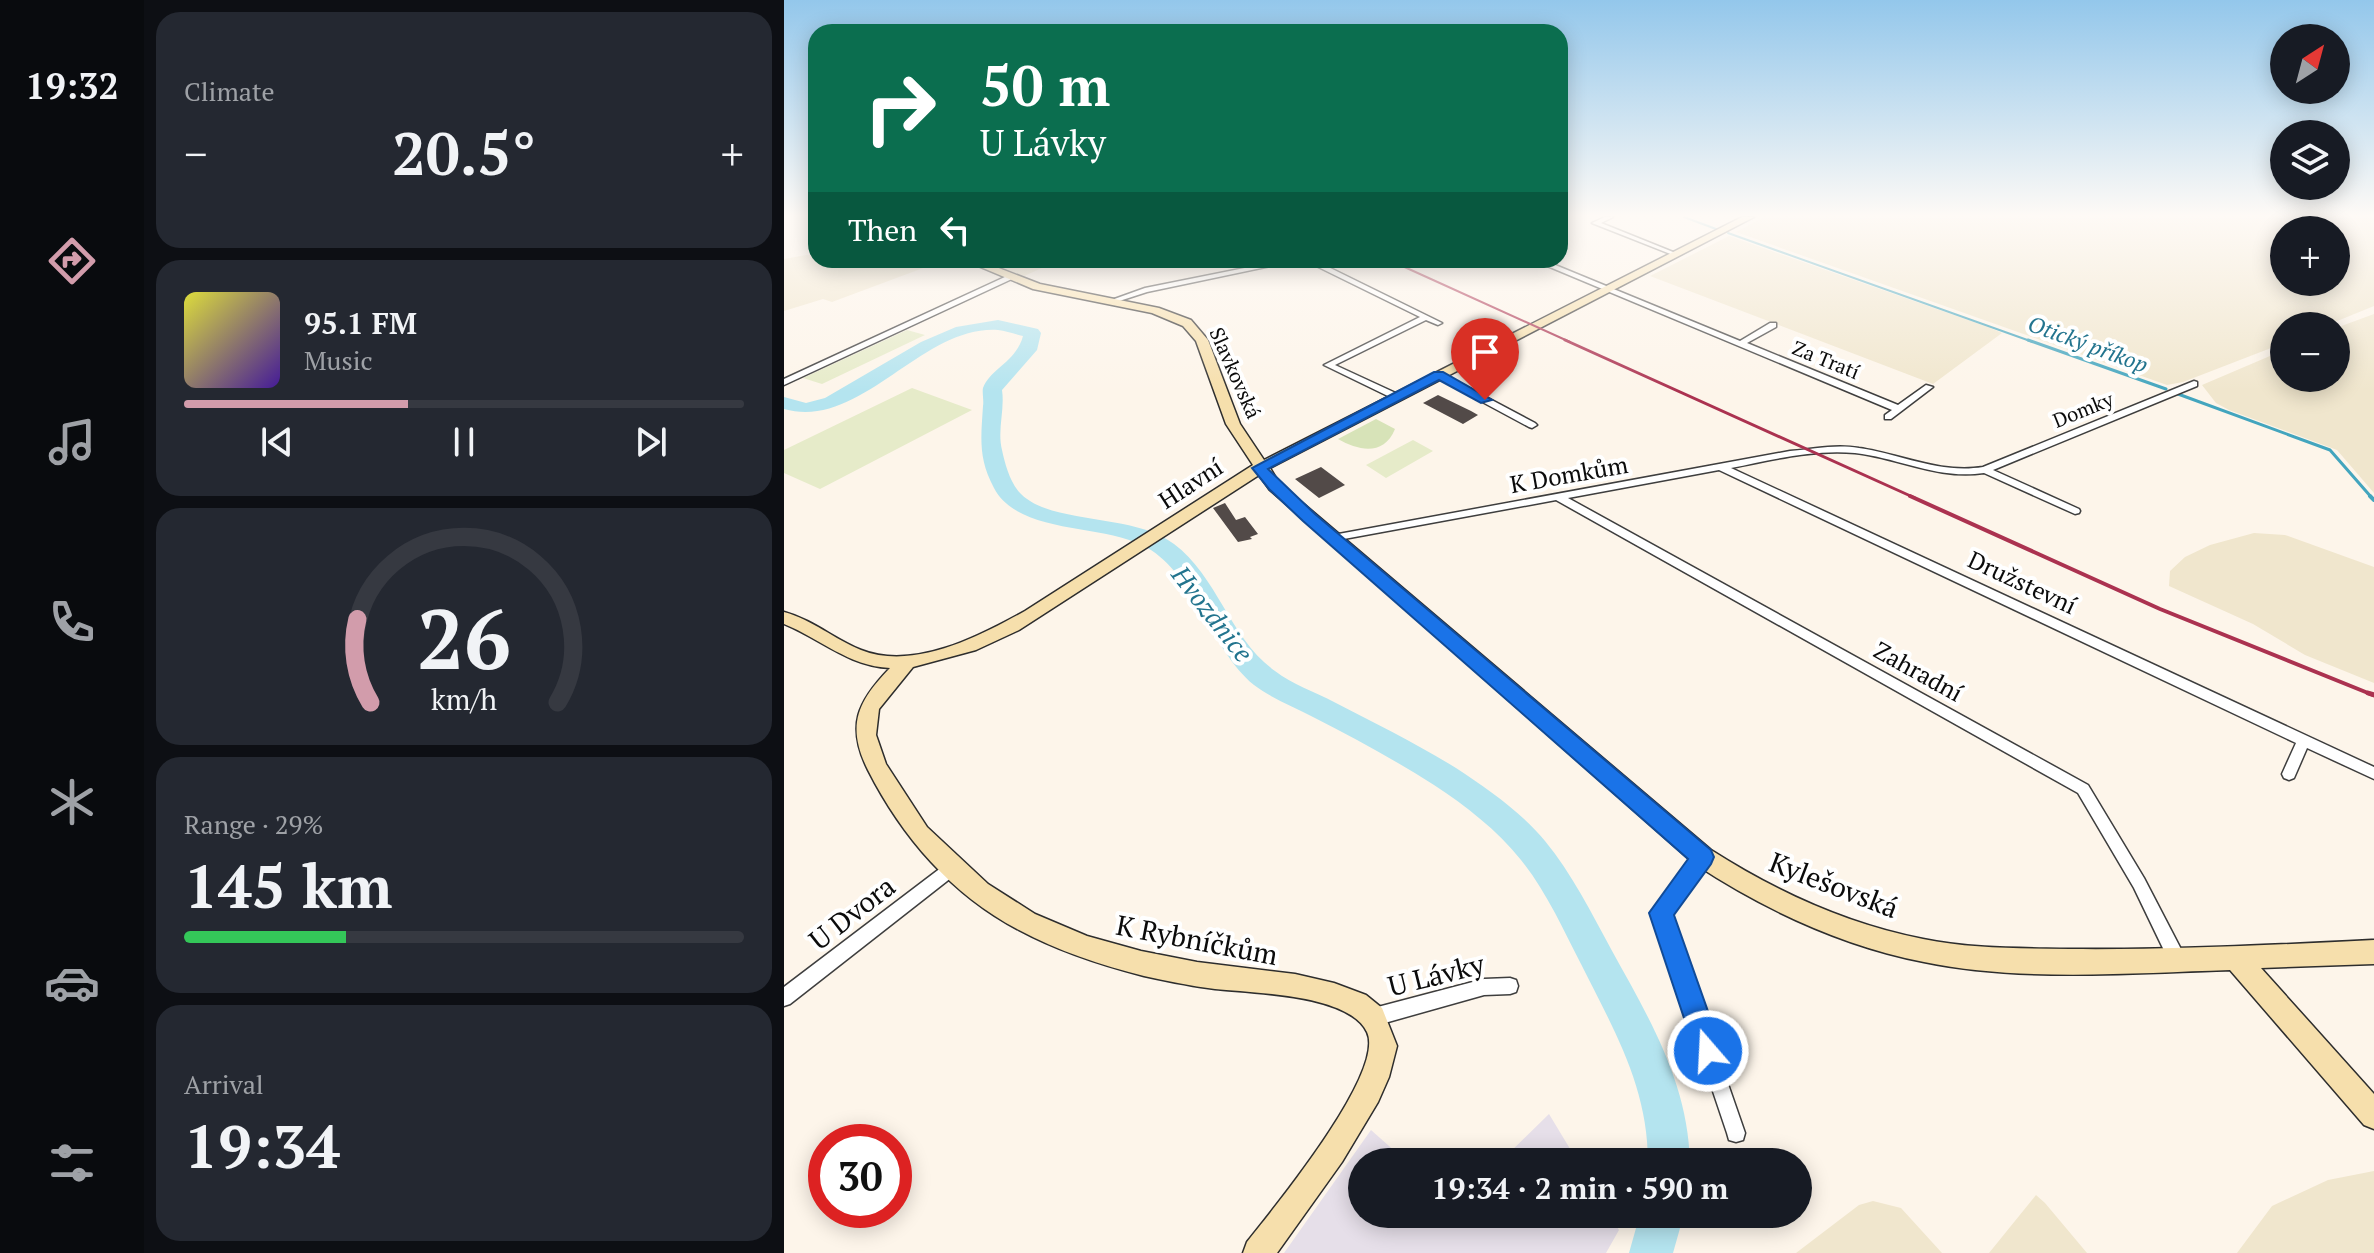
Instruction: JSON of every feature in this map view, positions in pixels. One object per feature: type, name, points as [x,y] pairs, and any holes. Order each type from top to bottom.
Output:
[{"type":"main road","name":"Slavkovská","points":[[1004,275],[1065,294],[1163,312],[1187,323],[1196,331],[1233,424],[1259,468]]},
{"type":"main road","name":"Hlavní","points":[[784,618],[857,655],[878,661],[907,662],[993,636],[1259,468],[1634,275]]},
{"type":"main road","name":"Kylešovská","points":[[1259,468],[1274,486],[1333,538],[1703,857],[1737,881],[1787,906],[1852,931],[1923,950],[2017,960],[2178,961],[2374,952]]},
{"type":"main road","name":"K Rybníčkům","points":[[907,662],[870,708],[864,726],[864,739],[868,752],[899,806],[951,869],[1006,909],[1049,933],[1100,953],[1184,972],[1311,991],[1348,1000],[1374,1017]]},
{"type":"main road","points":[[2235,957],[2374,1115]]},
{"type":"main road","points":[[1258,1253],[1324,1162],[1374,1080],[1384,1050],[1374,1017]]},
{"type":"street","points":[[1110,302],[1145,290],[1218,275]]},
{"type":"street","points":[[1340,275],[1438,323]]},
{"type":"street","name":"Za Tratí","points":[[1573,275],[1899,409]]},
{"type":"street","points":[[784,382],[1010,278]]},
{"type":"street","points":[[1397,397],[1328,365],[1426,317]]},
{"type":"street","name":"Za Tratí","points":[[1740,344],[1773,325]]},
{"type":"street","points":[[1439,375],[1532,425]]},
{"type":"street","name":"Domky","points":[[1813,452],[1841,449],[1863,451],[1967,474],[1985,470],[2194,384]]},
{"type":"street","points":[[1888,417],[1929,387]]},
{"type":"street","name":"K Domkům","points":[[1333,538],[1813,452]]},
{"type":"street","name":"Družstevní","points":[[1721,467],[2374,773]]},
{"type":"street","name":"Domky","points":[[1985,470],[2075,511]]},
{"type":"street","name":"Zahradní","points":[[1560,498],[2083,789],[2139,883],[2178,961]]},
{"type":"street","points":[[2289,774],[2304,740]]},
{"type":"street","points":[[1703,857],[1661,913],[1736,1133]]},
{"type":"street","name":"U Dvora","points":[[784,998],[951,869]]},
{"type":"street","name":"U Lávky","points":[[1374,1017],[1484,987],[1510,986]]},
{"type":"shaded area","points":[[784,275],[903,275],[832,302],[823,299],[784,311]]},
{"type":"shaded area","points":[[1841,275],[2002,333],[1933,384],[1650,276]]},
{"type":"shaded area","points":[[1858,275],[2270,275],[2270,296],[2350,296],[2350,275],[2374,275],[2374,306],[2350,316],[2350,312],[2270,312],[2270,348],[2183,382],[2167,385]]},
{"type":"shaded area","points":[[2374,314],[2374,493],[2337,450],[2229,410],[2216,403],[2202,385],[2270,356],[2270,392],[2350,392],[2350,323]]},
{"type":"shaded area","points":[[2254,533],[2285,535],[2374,567],[2374,683],[2305,655],[2253,624],[2169,586],[2170,571],[2185,557],[2210,545]]},
{"type":"shaded area","points":[[1549,1114],[1570,1148],[1514,1148]]},
{"type":"shaded area","points":[[1371,1130],[1391,1148],[1358,1148]]},
{"type":"shaded area","points":[[1348,1163],[1348,1228],[1619,1230],[1606,1253],[1284,1253]]},
{"type":"shaded area","points":[[2374,1171],[2374,1253],[2237,1253],[2272,1206],[2328,1180]]},
{"type":"shaded area","points":[[2036,1195],[2045,1203],[2087,1253],[1989,1253]]},
{"type":"shaded area","points":[[1873,1201],[1901,1208],[1942,1253],[1796,1253],[1859,1205]]},
{"type":"green space","points":[[907,330],[925,335],[822,384],[803,378]]},
{"type":"green space","points":[[912,388],[972,410],[820,489],[784,473],[784,450]]},
{"type":"green space","points":[[1376,419],[1395,429],[1384,444],[1370,449],[1338,439]]},
{"type":"green space","points":[[1413,440],[1433,451],[1386,478],[1366,465]]},
{"type":"building","points":[[1438,395],[1478,415],[1463,424],[1423,403]]},
{"type":"building","points":[[1321,467],[1345,485],[1319,498],[1295,479]]},
{"type":"building","points":[[1225,503],[1236,520],[1245,517],[1258,534],[1250,537],[1252,539],[1238,542],[1213,508]]},
{"type":"waterway","name":"Otický příkop","points":[[1847,275],[2033,342]]},
{"type":"waterway","name":"Hvozdnice","points":[[784,403],[806,409],[832,402],[927,346],[962,331],[998,325],[1032,333],[1028,350],[992,389],[990,443],[1005,489],[1015,501],[1032,510],[1129,532],[1150,539],[1167,550],[1193,582],[1238,651],[1267,680],[1444,776],[1508,823],[1555,881],[1634,1028],[1660,1092],[1669,1148]]},
{"type":"waterway","name":"Otický příkop","points":[[2028,340],[2166,389]]},
{"type":"waterway","name":"Otický příkop","points":[[2178,394],[2330,450],[2372,498]]},
{"type":"waterway","name":"Hvozdnice","points":[[1651,1253],[1658,1228]]},
{"type":"railway","points":[[1423,275],[1570,342]]},
{"type":"railway","points":[[1565,340],[1915,498]]},
{"type":"railway","points":[[1910,496],[2160,609],[2368,693]]},
{"type":"railway","points":[[2368,693],[2374,695]]},
{"type":"railway","points":[[2368,693],[2373,695]]},
{"type":"route","points":[[1485,400],[1439,375],[1259,468],[1309,518],[1703,857],[1661,913],[1708,1051]]}]
